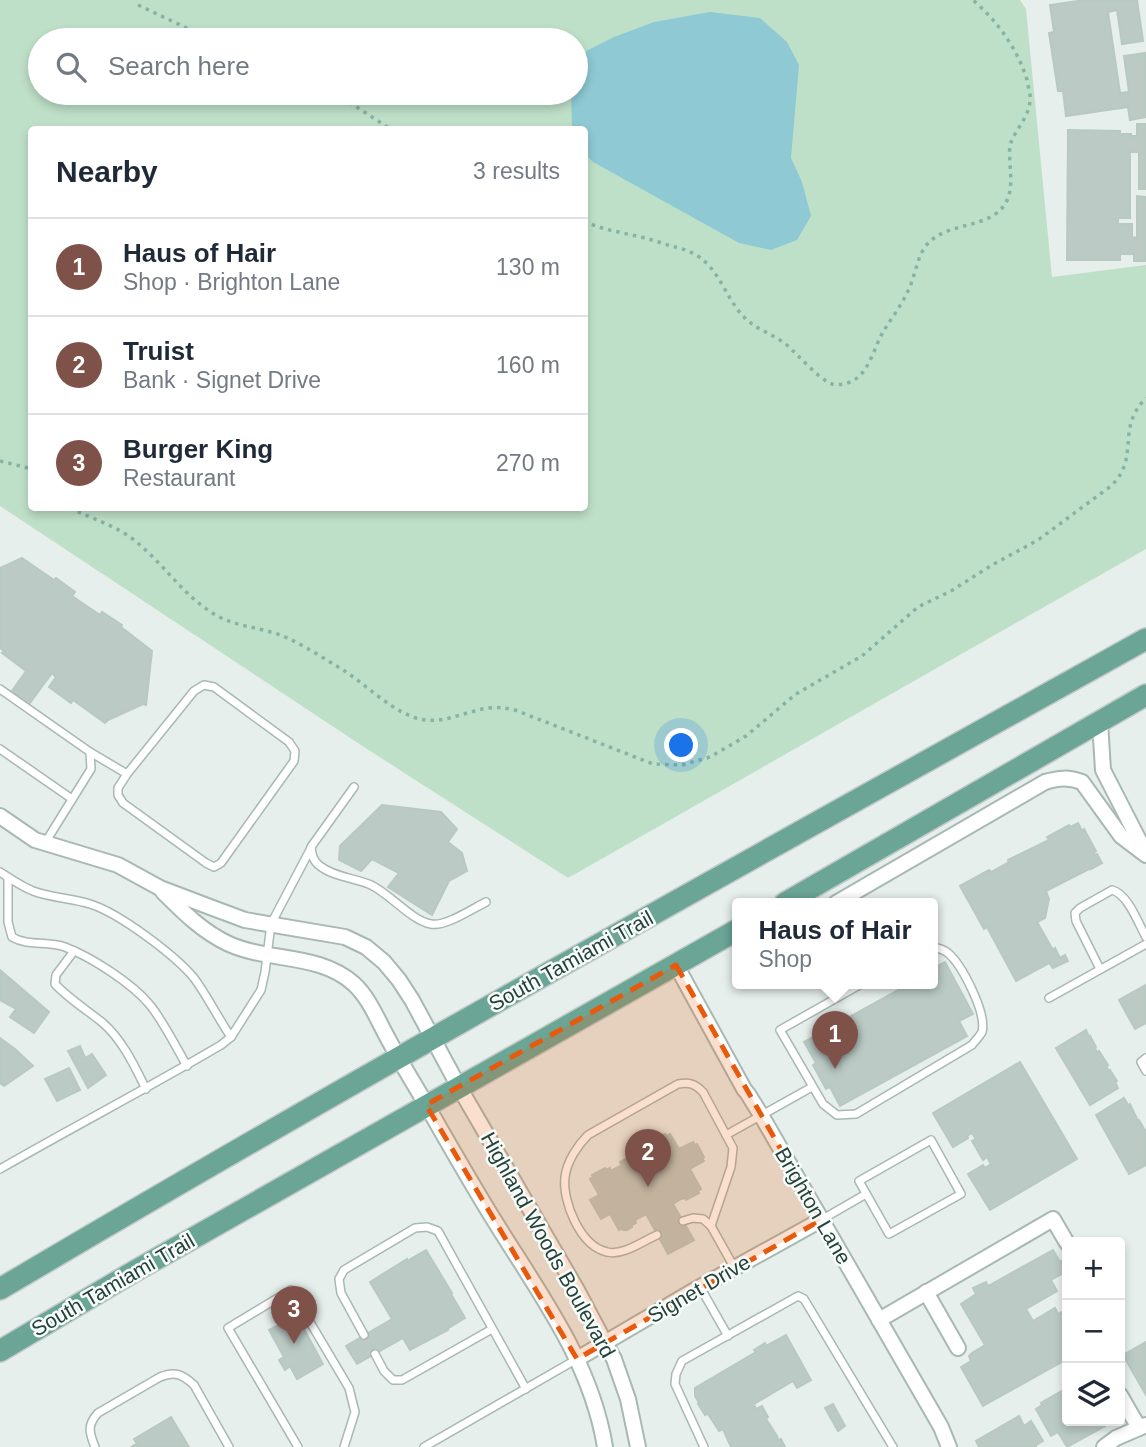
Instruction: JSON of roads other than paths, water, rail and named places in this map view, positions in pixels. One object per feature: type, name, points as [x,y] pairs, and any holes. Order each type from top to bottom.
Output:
[{"type":"main road","name":"South Tamiami Trail","points":[[0,1289],[399,1058],[1146,639]]},
{"type":"main road","points":[[794,898],[1100,722],[1137,707],[1146,695]]},
{"type":"main road","name":"South Tamiami Trail","points":[[0,1351],[135,1271],[732,933]]},
{"type":"street","points":[[1100,722],[1103,770],[1146,855]]},
{"type":"street","points":[[845,898],[1045,782],[1060,777],[1082,782],[1121,836],[1146,855]]},
{"type":"street","points":[[0,816],[35,840],[118,865],[160,888]]},
{"type":"street","name":"Highland Woods Boulevard","points":[[160,888],[245,919],[345,937],[366,947],[384,962],[399,980],[577,1290],[614,1360],[628,1399],[638,1447]]},
{"type":"street","name":"Highland Woods Boulevard","points":[[160,888],[186,915],[230,944],[318,964],[337,972],[354,984],[367,999],[494,1220],[570,1342],[594,1402],[605,1447]]},
{"type":"street","name":"Brighton Lane","points":[[676,965],[744,1089],[941,1427],[949,1447]]},
{"type":"street","points":[[879,1320],[1053,1219],[1064,1237]]},
{"type":"street","name":"Signet Drive","points":[[577,1359],[821,1220]]},
{"type":"street","points":[[926,1292],[958,1348]]},
{"type":"street","points":[[1104,1447],[1142,1426],[1125,1402]]},
{"type":"lane","points":[[204,685],[214,687],[289,742],[295,751],[294,761],[221,863],[214,867],[124,803],[118,796],[118,788],[127,774],[194,691],[204,685]]},
{"type":"lane","points":[[0,689],[90,752],[127,774]]},
{"type":"lane","points":[[0,749],[72,799]]},
{"type":"lane","points":[[45,843],[91,769],[90,752]]},
{"type":"lane","points":[[0,1169],[187,1066],[231,1037],[261,990],[271,923],[311,847],[355,787]]},
{"type":"lane","points":[[311,847],[312,857],[319,866],[373,886],[422,921],[432,925],[443,923],[486,902]]},
{"type":"lane","points":[[0,872],[35,892],[104,909],[149,939],[184,966],[231,1037]]},
{"type":"lane","points":[[9,878],[8,922],[12,937],[19,942],[56,944],[74,951],[97,963],[136,991],[151,1006],[187,1066]]},
{"type":"lane","points":[[1100,969],[1076,921],[1076,913],[1080,908],[1112,890],[1118,891],[1146,937]]},
{"type":"lane","points":[[1049,998],[1146,944]]},
{"type":"lane","points":[[852,989],[780,1030],[823,1104],[837,1115],[856,1114],[972,1045],[982,1033],[978,1005],[957,963],[946,951],[938,948]]},
{"type":"lane","points":[[74,951],[56,975],[55,984],[116,1037],[146,1088]]},
{"type":"lane","points":[[1146,1058],[1140,1062],[1146,1071]]},
{"type":"lane","points":[[657,1235],[625,1250],[607,1252],[599,1249],[584,1237],[572,1217],[565,1177],[579,1143],[588,1135],[678,1084],[688,1083],[703,1092],[733,1147],[732,1167],[711,1226]]},
{"type":"lane","points":[[726,1135],[812,1087]]},
{"type":"lane","points":[[931,1140],[961,1194],[889,1234],[866,1194],[859,1181],[931,1140]]},
{"type":"lane","points":[[821,1220],[866,1194]]},
{"type":"lane","points":[[683,1221],[703,1219],[711,1226],[734,1268]]},
{"type":"lane","points":[[364,1335],[341,1293],[339,1279],[344,1270],[415,1228],[428,1227],[438,1231],[526,1389]]},
{"type":"lane","points":[[700,1287],[728,1336]]},
{"type":"lane","points":[[299,1447],[228,1328],[291,1290],[349,1388],[355,1412],[344,1447]]},
{"type":"lane","points":[[704,1447],[675,1384],[682,1362],[799,1296],[804,1299],[892,1447]]},
{"type":"lane","points":[[374,1354],[393,1380],[402,1380],[492,1329]]},
{"type":"lane","points":[[424,1447],[577,1359]]},
{"type":"lane","points":[[95,1447],[89,1428],[98,1413],[160,1377],[178,1373],[194,1385],[229,1447]]},
{"type":"water","points":[[710,12],[760,18],[787,42],[799,65],[791,158],[802,182],[811,216],[797,240],[771,250],[739,243],[588,157],[588,126],[572,126],[571,105],[588,105],[588,50],[654,22]]},
{"type":"place","name":"Haus of Hair","points":[[835,1069]]},
{"type":"place","name":"Truist","points":[[648,1187]]},
{"type":"place","name":"Burger King","points":[[294,1344]]}]
